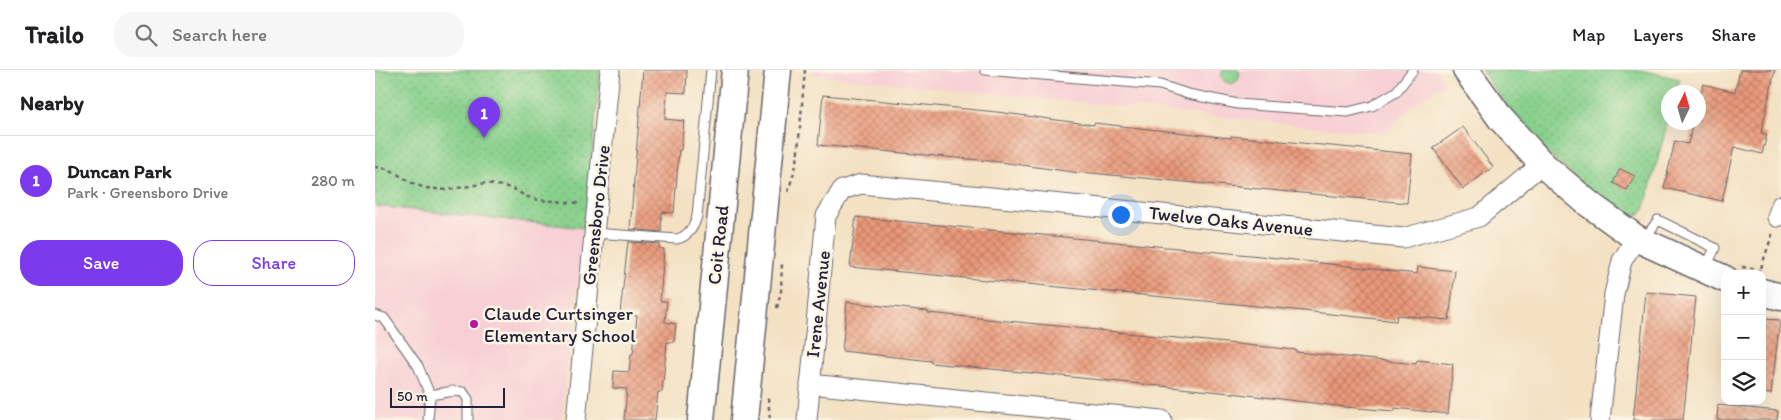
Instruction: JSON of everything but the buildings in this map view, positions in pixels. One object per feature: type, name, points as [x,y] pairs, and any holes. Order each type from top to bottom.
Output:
[{"type":"main road","name":"Coit Road","points":[[701,420],[735,70]]},
{"type":"main road","points":[[745,420],[778,70]]},
{"type":"main road","points":[[1466,70],[1501,120],[1542,164],[1589,204],[1636,238],[1721,271]]},
{"type":"main road","points":[[1766,281],[1781,296]]},
{"type":"street","name":"Greensboro Drive","points":[[575,420],[610,70]]},
{"type":"street","name":"Twelve Oaks Avenue","points":[[841,191],[861,184],[1403,238],[1479,217],[1542,164]]},
{"type":"street","name":"Irene Avenue","points":[[807,420],[826,216],[841,191]]},
{"type":"street","points":[[1600,420],[1614,294],[1622,261],[1636,238]]},
{"type":"street","points":[[810,384],[1162,420]]},
{"type":"lane","points":[[595,232],[677,240],[692,229],[697,216],[711,70]]},
{"type":"lane","points":[[985,70],[1160,86],[1238,104],[1348,112],[1372,106],[1396,92],[1413,70]]},
{"type":"lane","points":[[375,315],[384,318],[417,366],[430,395],[428,420]]},
{"type":"lane","points":[[430,395],[455,390],[463,392],[468,399],[468,420]]},
{"type":"path","points":[[786,200],[797,162],[805,70]]},
{"type":"path","points":[[375,167],[389,169],[412,183],[425,188],[447,190],[486,183],[504,186],[538,200],[582,203]]},
{"type":"path","points":[[1765,270],[1779,211]]},
{"type":"path","points":[[775,315],[781,291],[781,258]]},
{"type":"path","points":[[1738,270],[1752,268],[1754,270]]},
{"type":"path","points":[[767,396],[769,420]]},
{"type":"shaded area","points":[[813,70],[1437,70],[1444,84],[1415,103],[1384,134],[813,75]]},
{"type":"shaded area","name":"Claude Curtsinger Elementary School","points":[[375,206],[585,228],[561,420],[375,420]]},
{"type":"green space","points":[[375,70],[600,70],[585,228],[375,206]]},
{"type":"green space","points":[[1223,70],[1238,70],[1240,73],[1238,80],[1232,84],[1225,82],[1221,76]]},
{"type":"green space","points":[[1481,70],[1640,70],[1680,79],[1678,85],[1661,85],[1661,130],[1666,130],[1644,210],[1627,223],[1526,134]]},
{"type":"place","name":"Duncan Park","points":[[484,138]]},
{"type":"place","name":"Claude Curtsinger Elementary School","points":[[474,324]]}]
